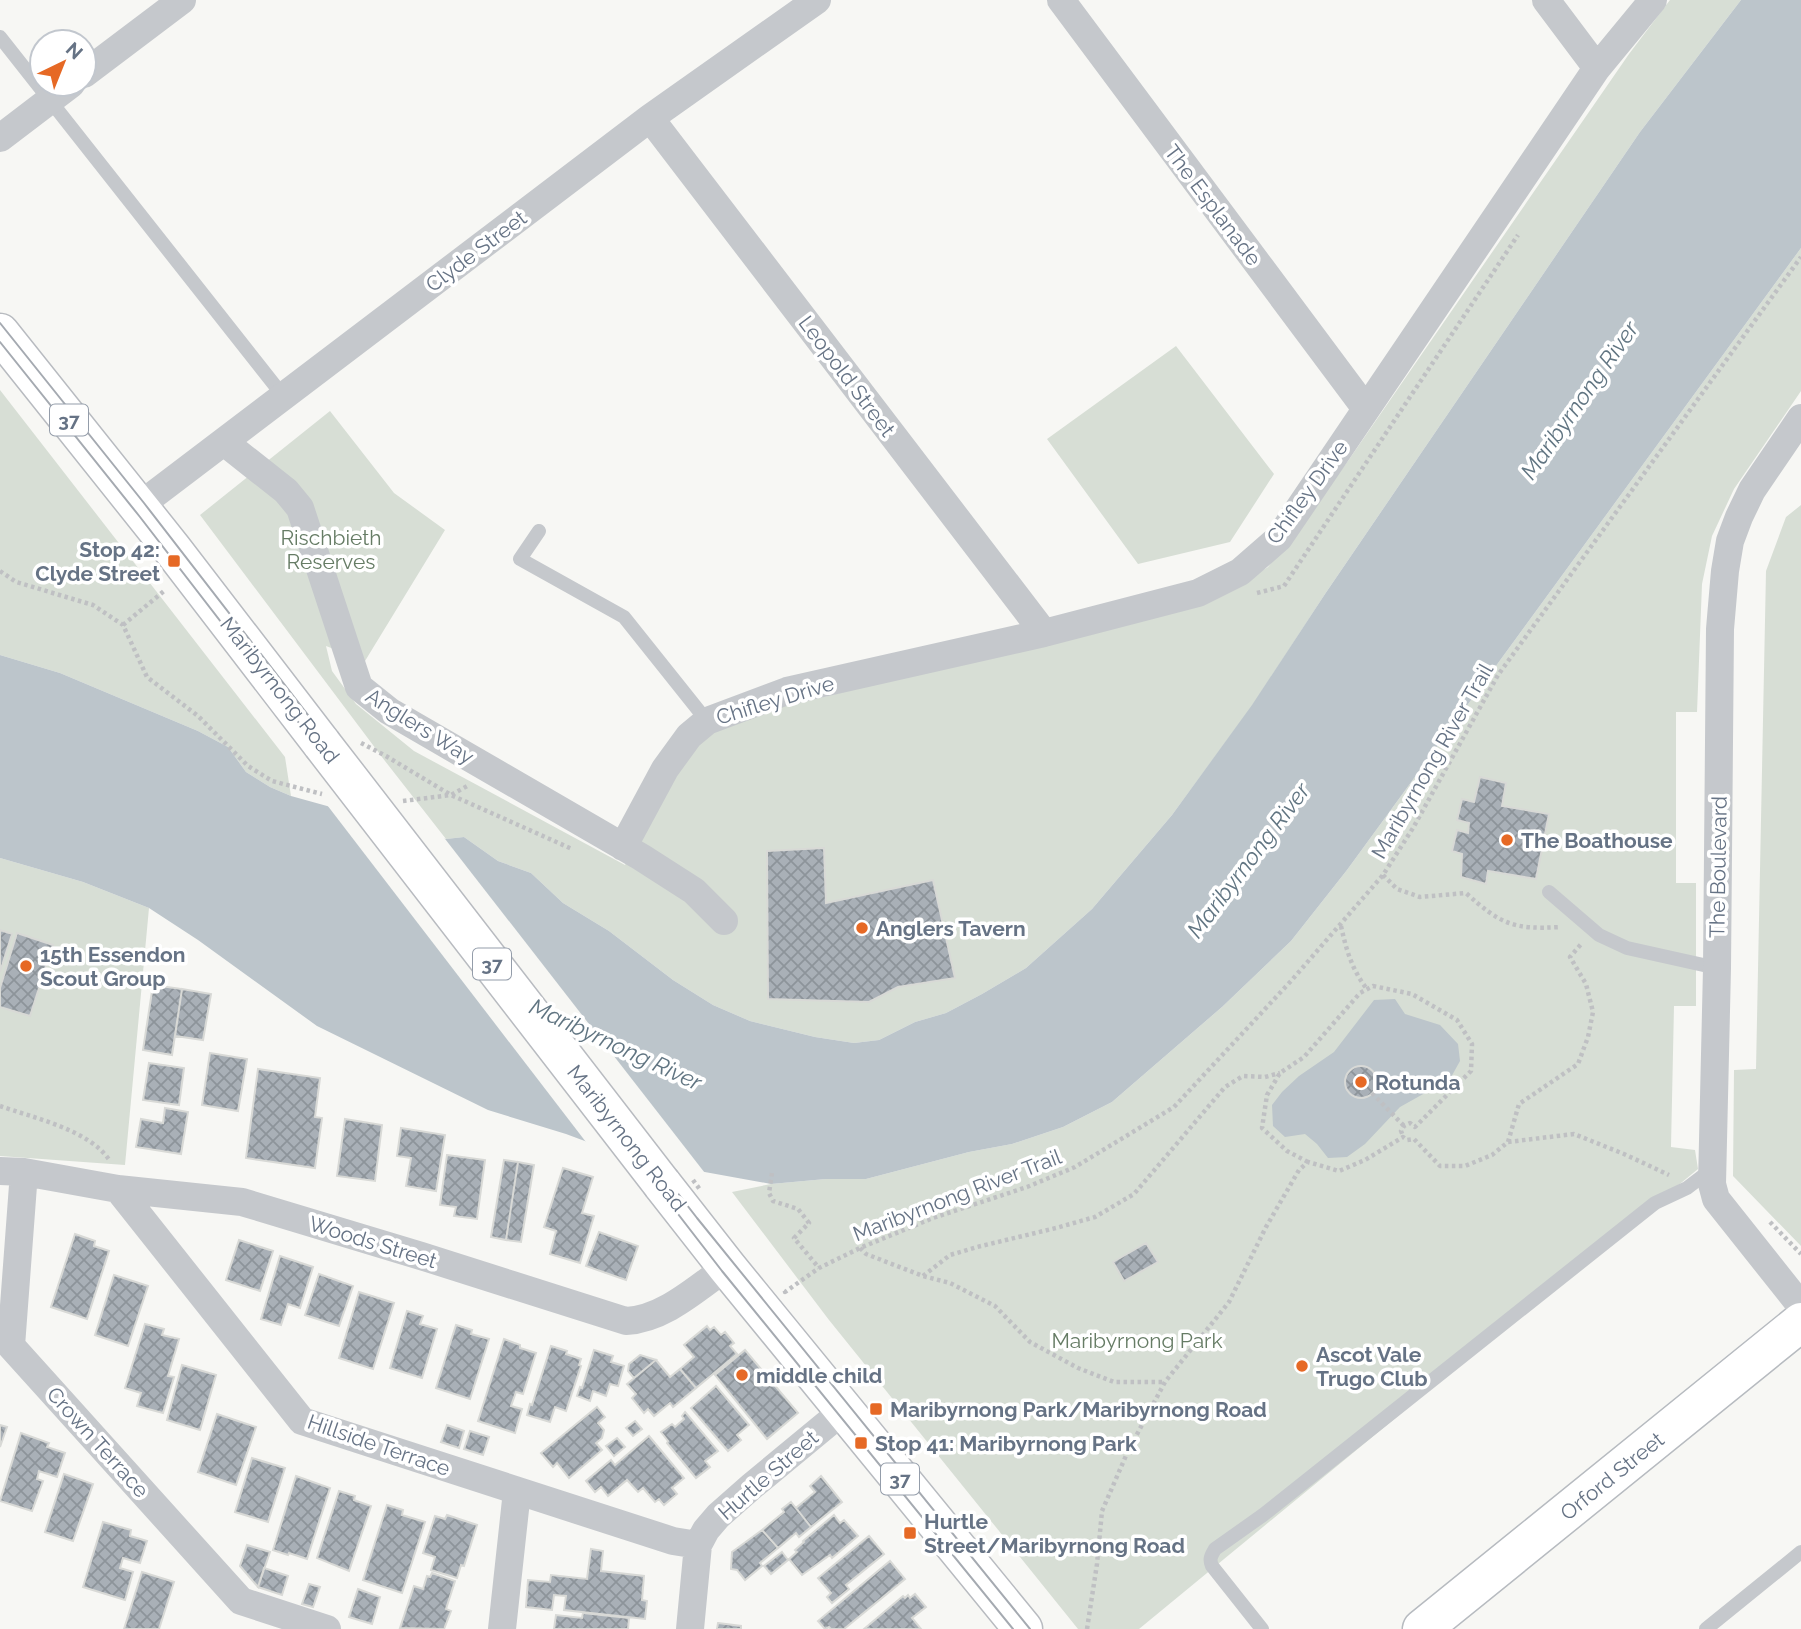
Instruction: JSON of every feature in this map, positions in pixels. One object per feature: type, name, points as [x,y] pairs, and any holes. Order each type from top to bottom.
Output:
[{"type":"main road","name":"37","points":[[0,333],[139,506]]},
{"type":"main road","name":"Maribyrnong Road","points":[[139,506],[337,741],[662,1184],[1023,1629]]},
{"type":"main road","name":"Orford Street","points":[[1422,1629],[1801,1322]]},
{"type":"street","points":[[98,63],[182,0]]},
{"type":"street","name":"Clyde Street","points":[[139,506],[650,118],[817,0]]},
{"type":"street","name":"The Esplanade","points":[[1061,0],[1366,409]]},
{"type":"street","points":[[1546,0],[1597,68]]},
{"type":"street","name":"Chifley Drive","points":[[623,847],[665,769],[689,736],[707,721],[787,691],[1044,633],[1198,593],[1240,572],[1279,538],[1597,68],[1653,0]]},
{"type":"street","points":[[0,138],[53,98]]},
{"type":"street","name":"Leopold Street","points":[[650,118],[1044,633]]},
{"type":"street","name":"The Boulevard","points":[[1801,418],[1752,491],[1739,517],[1730,541],[1725,571],[1720,629],[1712,1184],[1716,1199],[1801,1306]]},
{"type":"street","name":"Anglers Way","points":[[223,442],[286,491],[300,508],[359,687],[389,711],[694,891],[724,921]]},
{"type":"street","name":"Woods Street","points":[[12,1172],[118,1189],[242,1202],[626,1321],[649,1317],[672,1305],[727,1267]]},
{"type":"street","name":"Crown Terrace","points":[[12,1172],[11,1346],[241,1601],[327,1629]]},
{"type":"street","name":"Hillside Terrace","points":[[118,1189],[302,1421],[673,1541],[698,1545]]},
{"type":"street","name":"Hurtle Street","points":[[690,1629],[698,1545],[706,1530],[718,1516],[844,1410]]},
{"type":"street","points":[[502,1629],[517,1491]]},
{"type":"lane","points":[[0,37],[28,62]]},
{"type":"lane","points":[[65,98],[284,397]]},
{"type":"lane","points":[[539,531],[520,559],[624,617],[707,721]]},
{"type":"lane","points":[[1549,892],[1585,925],[1627,948],[1717,968]]},
{"type":"lane","points":[[1262,1629],[1212,1566],[1210,1561],[1215,1549],[1263,1516],[1655,1203],[1683,1189],[1713,1168]]},
{"type":"lane","points":[[1706,1629],[1801,1552]]},
{"type":"path","points":[[1257,593],[1283,586],[1519,234]]},
{"type":"path","name":"Maribyrnong River Trail","points":[[772,1172],[769,1193],[772,1201],[798,1209],[809,1223],[794,1238],[816,1270],[860,1248],[933,1218],[1027,1187],[1075,1167],[1174,1107],[1383,876],[1413,828],[1498,675],[1801,257]]},
{"type":"path","points":[[0,571],[16,582],[93,605],[123,625],[147,677],[198,716],[248,765],[272,781],[333,797]]},
{"type":"path","points":[[123,625],[164,591]]},
{"type":"path","points":[[337,741],[386,756],[451,796],[577,852]]},
{"type":"path","points":[[396,802],[451,796]]},
{"type":"path","points":[[1383,876],[1397,889],[1420,897],[1466,893],[1486,911],[1508,924],[1538,929],[1585,925],[1581,945],[1570,957],[1586,984],[1593,1012],[1585,1046],[1578,1064],[1519,1104],[1508,1142]]},
{"type":"path","points":[[1340,925],[1346,951],[1367,989]]},
{"type":"path","points":[[923,1276],[950,1255],[1095,1217],[1134,1194],[1225,1087],[1243,1076],[1265,1077],[1280,1073],[1304,1057],[1360,993],[1373,986],[1412,994],[1457,1020],[1472,1044],[1471,1071],[1415,1127]]},
{"type":"path","points":[[1280,1073],[1267,1095],[1262,1128],[1287,1151],[1308,1162],[1339,1171],[1365,1160],[1403,1137]]},
{"type":"path","points":[[1372,1093],[1404,1126]]},
{"type":"path","points":[[0,1106],[77,1133],[106,1156],[114,1167],[118,1189]]},
{"type":"path","points":[[1410,1123],[1417,1133],[1414,1139],[1407,1140],[1401,1131],[1410,1123]]},
{"type":"path","points":[[1414,1139],[1440,1166],[1465,1166],[1492,1155],[1508,1142],[1574,1134],[1659,1169],[1671,1176],[1683,1189]]},
{"type":"path","points":[[1087,1629],[1102,1511],[1128,1451],[1165,1382],[1229,1302],[1266,1227],[1299,1170],[1308,1162]]},
{"type":"path","points":[[860,1248],[866,1254],[923,1276],[950,1283],[995,1306],[1030,1342],[1078,1368],[1114,1382],[1165,1382]]},
{"type":"green space","name":"Rischbieth Reserves","points":[[1670,0],[1741,0],[1640,132],[1325,594],[1252,706],[1172,815],[1092,909],[1026,968],[946,1013],[915,1022],[879,1040],[854,1043],[815,1037],[750,1021],[713,1005],[673,980],[609,931],[563,903],[531,873],[498,861],[464,837],[446,839],[200,515],[330,411],[394,493],[445,530],[365,661],[326,646],[332,671],[356,704],[414,751],[625,865],[686,754],[709,732],[752,713],[828,696],[1230,590],[1268,567],[1348,461],[1629,54]]},
{"type":"green space","name":"Maribyrnong Park","points":[[1801,248],[1801,391],[1734,489],[1712,536],[1702,584],[1697,712],[1676,712],[1676,883],[1696,883],[1696,1006],[1674,1006],[1671,1147],[1695,1150],[1698,1169],[1139,1629],[1078,1629],[829,1320],[732,1192],[771,1184],[826,1179],[866,1179],[969,1152],[1012,1144],[1063,1127],[1112,1102],[1222,1007],[1291,941],[1347,870]]},
{"type":"green space","points":[[1176,346],[1274,474],[1230,542],[1138,564],[1047,439]]},
{"type":"green space","points":[[0,390],[285,757],[291,796],[246,772],[228,747],[198,731],[60,673],[0,655]]},
{"type":"green space","points":[[1801,505],[1801,1246],[1733,1176],[1734,1070],[1756,1069],[1766,571],[1786,517]]},
{"type":"green space","points":[[0,858],[83,882],[149,908],[125,1165],[0,1156]]},
{"type":"water","name":"Maribyrnong River","points":[[1741,0],[1801,0],[1801,248],[1347,870],[1291,941],[1222,1007],[1112,1102],[1063,1127],[1012,1144],[969,1152],[866,1179],[826,1179],[771,1184],[633,1159],[566,1134],[488,1110],[317,1026],[149,908],[83,882],[0,858],[0,655],[60,673],[198,731],[228,747],[246,772],[291,796],[446,839],[464,837],[498,861],[531,873],[563,903],[609,931],[673,980],[713,1005],[750,1021],[815,1037],[854,1043],[879,1040],[915,1022],[946,1013],[1026,968],[1092,909],[1172,815],[1252,705],[1640,132]]},
{"type":"water","points":[[1395,999],[1405,1014],[1440,1025],[1458,1044],[1460,1061],[1450,1079],[1400,1107],[1365,1144],[1347,1157],[1328,1158],[1305,1134],[1285,1137],[1273,1126],[1272,1105],[1282,1092],[1299,1076],[1334,1052],[1374,1000]]},
{"type":"pier","points":[[324,801],[442,835],[708,1177],[632,1162],[589,1146]]},
{"type":"building","name":"The Boathouse","points":[[1480,777],[1506,783],[1502,806],[1549,814],[1536,879],[1488,871],[1486,884],[1461,877],[1462,854],[1452,851],[1457,830],[1468,833],[1469,823],[1457,820],[1462,799],[1474,802]]},
{"type":"building","points":[[824,848],[826,903],[933,880],[955,978],[898,987],[869,1002],[768,999],[767,851]]},
{"type":"building","name":"15th Essendon Scout Group","points":[[0,930],[12,934],[0,972]]},
{"type":"building","name":"15th Essendon Scout Group","points":[[17,933],[53,945],[30,1016],[0,1007],[0,988]]},
{"type":"building","points":[[153,985],[182,989],[172,1055],[143,1050]]},
{"type":"building","points":[[182,989],[211,994],[203,1040],[175,1036]]},
{"type":"building","points":[[210,1053],[247,1059],[238,1111],[202,1105]]},
{"type":"building","points":[[149,1063],[184,1068],[179,1105],[143,1100]]},
{"type":"building","name":"Rotunda","points":[[1361,1066],[1372,1071],[1377,1082],[1372,1093],[1361,1098],[1350,1093],[1345,1082],[1350,1071]]},
{"type":"building","points":[[258,1069],[320,1078],[315,1117],[322,1118],[315,1168],[246,1158]]},
{"type":"building","points":[[165,1108],[188,1112],[181,1154],[136,1147],[141,1119],[163,1123]]},
{"type":"building","points":[[345,1119],[382,1125],[375,1181],[337,1176]]},
{"type":"building","points":[[401,1128],[445,1135],[436,1191],[406,1186],[411,1158],[397,1156]]},
{"type":"building","points":[[447,1155],[485,1160],[477,1219],[454,1216],[456,1207],[440,1205]]},
{"type":"building","points":[[504,1160],[518,1162],[506,1240],[491,1237]]},
{"type":"building","points":[[518,1162],[534,1165],[521,1242],[506,1240]]},
{"type":"building","points":[[563,1168],[593,1177],[582,1213],[594,1216],[580,1263],[550,1254],[556,1231],[544,1227]]},
{"type":"building","points":[[599,1232],[638,1246],[626,1280],[586,1266]]},
{"type":"building","points":[[75,1234],[95,1241],[94,1246],[109,1251],[87,1319],[51,1307]]},
{"type":"building","points":[[239,1240],[273,1251],[260,1291],[226,1280]]},
{"type":"building","points":[[1146,1243],[1158,1262],[1124,1281],[1113,1262]]},
{"type":"building","points":[[280,1256],[313,1267],[300,1308],[288,1304],[281,1325],[261,1319]]},
{"type":"building","points":[[319,1274],[353,1286],[339,1326],[305,1315]]},
{"type":"building","points":[[114,1275],[148,1286],[128,1346],[95,1335]]},
{"type":"building","points":[[359,1292],[394,1303],[373,1369],[339,1358]]},
{"type":"building","points":[[407,1311],[423,1316],[420,1324],[437,1329],[422,1378],[390,1368]]},
{"type":"building","points":[[145,1324],[164,1329],[162,1335],[179,1339],[168,1376],[174,1377],[163,1413],[137,1406],[141,1393],[125,1388]]},
{"type":"building","points":[[456,1325],[472,1330],[471,1334],[489,1339],[470,1399],[436,1388]]},
{"type":"building","points":[[707,1326],[710,1330],[714,1327],[721,1335],[725,1332],[734,1343],[730,1346],[737,1354],[696,1388],[680,1369],[694,1357],[684,1345]]},
{"type":"building","points":[[504,1339],[536,1353],[523,1394],[516,1392],[511,1406],[522,1409],[515,1433],[478,1421]]},
{"type":"building","points":[[551,1346],[581,1359],[581,1366],[566,1411],[555,1407],[550,1422],[527,1415]]},
{"type":"building","points":[[594,1350],[613,1356],[611,1362],[624,1366],[618,1386],[610,1384],[606,1396],[593,1391],[590,1401],[577,1396]]},
{"type":"building","points":[[745,1350],[798,1413],[767,1439],[715,1375]]},
{"type":"building","points":[[640,1355],[656,1360],[634,1378],[628,1371],[629,1364]]},
{"type":"building","points":[[656,1360],[670,1377],[680,1369],[696,1388],[673,1407],[670,1403],[654,1416],[648,1409],[644,1413],[632,1398],[636,1394],[627,1384]]},
{"type":"building","points":[[182,1365],[216,1375],[200,1430],[167,1420]]},
{"type":"building","points":[[716,1386],[749,1425],[737,1435],[741,1440],[728,1451],[691,1408]]},
{"type":"building","points":[[597,1407],[605,1417],[598,1423],[604,1430],[602,1438],[596,1443],[602,1450],[569,1478],[557,1463],[553,1467],[541,1453]]},
{"type":"building","points":[[685,1412],[718,1451],[705,1461],[710,1467],[696,1478],[661,1432],[672,1424],[675,1427],[684,1419],[682,1416]]},
{"type":"building","points":[[217,1414],[256,1427],[236,1485],[198,1472]]},
{"type":"building","points":[[635,1421],[642,1429],[633,1436],[626,1428]]},
{"type":"building","points":[[0,1425],[7,1427],[0,1447]]},
{"type":"building","points":[[447,1425],[464,1431],[459,1448],[441,1442]]},
{"type":"building","points":[[470,1431],[489,1437],[483,1455],[464,1449]]},
{"type":"building","points":[[21,1433],[49,1443],[47,1447],[65,1453],[57,1477],[39,1471],[37,1479],[43,1481],[32,1511],[0,1501]]},
{"type":"building","points":[[649,1436],[684,1478],[672,1488],[677,1494],[664,1505],[659,1499],[655,1502],[643,1488],[638,1492],[627,1480],[608,1496],[601,1487],[595,1492],[586,1481],[611,1460],[615,1465]]},
{"type":"building","points":[[617,1438],[625,1447],[614,1456],[606,1446]]},
{"type":"building","points":[[252,1458],[285,1468],[268,1522],[235,1512]]},
{"type":"building","points":[[64,1474],[93,1484],[73,1541],[45,1532]]},
{"type":"building","points":[[296,1476],[330,1488],[307,1559],[273,1550]]},
{"type":"building","points":[[821,1476],[842,1502],[811,1527],[796,1508],[815,1492],[810,1486]]},
{"type":"building","points":[[339,1491],[355,1496],[354,1500],[371,1506],[349,1571],[317,1558]]},
{"type":"building","points":[[791,1502],[811,1527],[799,1537],[796,1533],[778,1548],[762,1530],[784,1512],[782,1509]]},
{"type":"building","points":[[387,1505],[403,1510],[402,1515],[425,1522],[402,1593],[363,1580]]},
{"type":"building","points":[[447,1515],[477,1525],[464,1566],[461,1565],[457,1578],[431,1570],[435,1557],[423,1553],[435,1516],[445,1519]]},
{"type":"building","points":[[834,1515],[840,1523],[844,1520],[858,1536],[832,1558],[830,1555],[802,1575],[789,1559],[803,1541]]},
{"type":"building","points":[[103,1522],[131,1530],[130,1536],[147,1541],[140,1563],[123,1558],[120,1568],[133,1572],[125,1600],[83,1587]]},
{"type":"building","points":[[762,1530],[778,1548],[745,1580],[737,1570],[731,1569],[732,1552]]},
{"type":"building","points":[[869,1536],[884,1554],[846,1585],[849,1589],[832,1603],[827,1597],[831,1593],[818,1578]]},
{"type":"building","points":[[247,1545],[270,1552],[258,1587],[240,1566]]},
{"type":"building","points":[[591,1549],[603,1551],[601,1571],[644,1576],[642,1600],[647,1601],[645,1619],[564,1610],[566,1596],[554,1595],[552,1610],[526,1607],[528,1580],[550,1582],[551,1575],[587,1579]]},
{"type":"building","points":[[782,1552],[788,1560],[771,1574],[764,1566]]},
{"type":"building","points":[[890,1561],[905,1579],[844,1629],[825,1629],[818,1621]]},
{"type":"building","points":[[264,1568],[288,1576],[282,1595],[258,1587]]},
{"type":"building","points":[[142,1572],[174,1582],[159,1629],[124,1629]]},
{"type":"building","points":[[432,1573],[455,1581],[446,1609],[451,1611],[444,1629],[400,1628],[414,1586],[423,1589],[427,1576],[430,1577]]},
{"type":"building","points":[[309,1584],[320,1587],[313,1607],[302,1604]]},
{"type":"building","points":[[358,1589],[380,1597],[372,1624],[349,1617]]},
{"type":"building","points":[[915,1594],[926,1607],[912,1618],[921,1629],[864,1629],[903,1596],[905,1598],[908,1595],[910,1598]]},
{"type":"building","points":[[583,1613],[629,1618],[628,1629],[554,1629],[556,1615],[582,1618]]},
{"type":"building","points":[[718,1623],[741,1626],[741,1629],[717,1629]]},
{"type":"tram line","points":[[0,323],[144,503],[697,1218],[1030,1629]]},
{"type":"tram line","points":[[0,342],[140,517],[722,1271],[1013,1629]]},
{"type":"place","name":"Stop 42: Clyde Street","points":[[174,561]]},
{"type":"place","name":"The Boathouse","points":[[1507,840]]},
{"type":"place","name":"Anglers Tavern","points":[[862,928]]},
{"type":"place","name":"15th Essendon Scout Group","points":[[26,966]]},
{"type":"place","name":"Rotunda","points":[[1361,1082]]},
{"type":"place","name":"Ascot Vale Trugo Club","points":[[1302,1366]]},
{"type":"place","name":"middle child","points":[[742,1375]]},
{"type":"place","name":"Maribyrnong Park/Maribyrnong Road","points":[[876,1409]]},
{"type":"place","name":"Stop 41: Maribyrnong Park","points":[[861,1443]]},
{"type":"place","name":"Hurtle Street/Maribyrnong Road","points":[[910,1533]]}]
